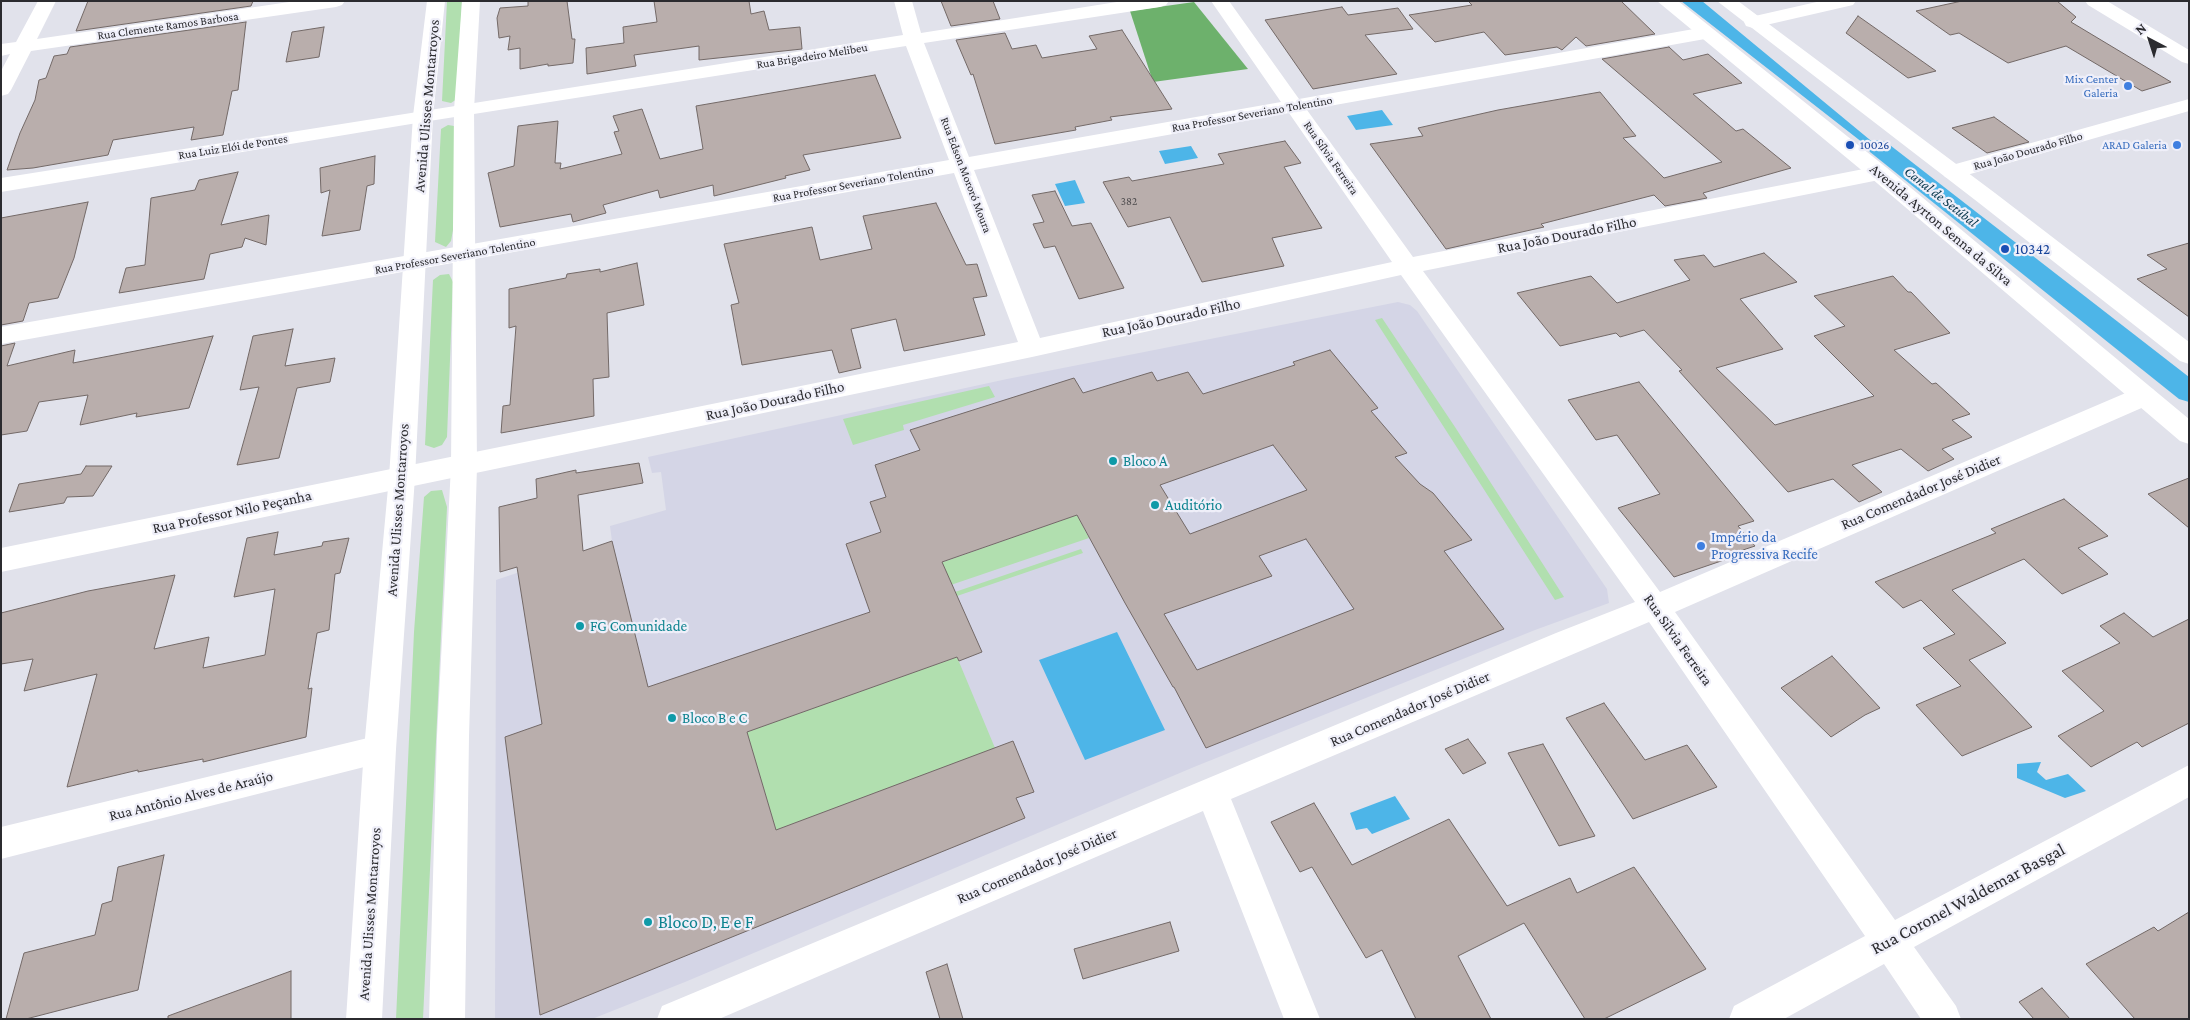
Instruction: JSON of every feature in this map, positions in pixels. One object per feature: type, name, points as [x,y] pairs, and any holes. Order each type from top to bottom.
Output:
[{"type":"street","points":[[1,90],[48,1]]},
{"type":"street","name":"Rua Clemente Ramos Barbosa","points":[[1,50],[336,1]]},
{"type":"street","name":"Avenida Ulisses Montarroyos","points":[[364,1019],[380,749],[402,477],[423,116],[436,1]]},
{"type":"street","points":[[447,1019],[452,736],[464,466],[464,110],[471,1]]},
{"type":"street","name":"Rua Edson Mororó Moura","points":[[903,1],[914,41],[1032,348]]},
{"type":"street","name":"Rua Brigadeiro Melibeu","points":[[464,110],[1160,1]]},
{"type":"street","name":"Rua Sílvia Ferreira","points":[[1220,1],[1407,266]]},
{"type":"street","name":"Avenida Ayrton Senna da Silva","points":[[1666,1],[1879,173],[2097,354],[2189,434]]},
{"type":"street","points":[[1726,1],[1953,172],[2189,354]]},
{"type":"street","points":[[1753,22],[1847,1]]},
{"type":"street","points":[[2094,1],[2189,58]]},
{"type":"street","name":"Rua Professor Severiano Tolentino","points":[[1,336],[1705,33]]},
{"type":"street","name":"Rua João Dourado Filho","points":[[1953,172],[2189,104]]},
{"type":"street","name":"Rua Luiz Elói de Pontes","points":[[1,185],[464,110]]},
{"type":"street","name":"Rua João Dourado Filho","points":[[464,466],[1032,348],[1407,266],[1879,173]]},
{"type":"street","name":"Rua Silvia Ferreira","points":[[1407,266],[1655,607],[1943,1019]]},
{"type":"street","name":"Rua Comendador José Didier","points":[[675,1019],[1655,607],[2144,396]]},
{"type":"street","name":"Rua Professor Nilo Peçanha","points":[[1,560],[402,477],[464,466]]},
{"type":"street","name":"Rua Antônio Alves de Araújo","points":[[1,842],[380,749]]},
{"type":"street","name":"Rua Coronel Waldemar Basgal","points":[[1747,1019],[2189,780]]},
{"type":"street","points":[[1212,793],[1302,1019]]},
{"type":"shaded area","points":[[1398,302],[1410,305],[1417,311],[1607,589],[1609,603],[1535,630],[1194,767],[685,982],[592,1019],[495,1019],[496,580],[612,541],[610,526],[666,510],[661,472],[652,473],[648,457],[1007,379]]},
{"type":"green space","points":[[447,1],[462,1],[457,99],[451,103],[442,101]]},
{"type":"green space","points":[[1194,2],[1248,69],[1153,82],[1130,11]]},
{"type":"green space","points":[[448,125],[454,126],[458,132],[453,230],[451,241],[446,247],[435,242],[441,129]]},
{"type":"green space","points":[[449,274],[453,282],[447,437],[442,445],[434,448],[425,445],[433,280],[440,275]]},
{"type":"green space","points":[[1382,318],[1455,427],[1564,597],[1555,600],[1375,320]]},
{"type":"green space","points":[[989,386],[995,397],[903,425],[904,430],[853,445],[843,419]]},
{"type":"green space","points":[[442,490],[447,507],[423,1019],[396,1019],[414,632],[424,497],[431,491]]},
{"type":"green space","points":[[1077,515],[1089,538],[939,589],[929,567]]},
{"type":"green space","points":[[1081,549],[1083,553],[957,596],[955,592]]},
{"type":"green space","points":[[957,657],[995,748],[776,830],[747,732]]},
{"type":"water","points":[[1681,1],[1702,1],[1910,173],[2189,395],[2189,401],[2135,355]]},
{"type":"water","points":[[1382,110],[1393,125],[1356,130],[1347,116]]},
{"type":"water","points":[[1191,146],[1198,158],[1165,164],[1159,151]]},
{"type":"water","points":[[1075,180],[1085,203],[1065,206],[1055,184]]},
{"type":"water","points":[[1117,632],[1165,730],[1085,760],[1039,660]]},
{"type":"water","points":[[2041,762],[2037,772],[2046,780],[2068,774],[2086,791],[2065,798],[2017,778],[2017,764]]},
{"type":"water","points":[[1395,796],[1410,819],[1372,834],[1367,828],[1356,830],[1350,813]]},
{"type":"building","points":[[88,1],[253,1],[251,6],[76,31]]},
{"type":"building","points":[[528,1],[567,1],[572,39],[575,39],[573,63],[548,66],[548,64],[520,69],[520,48],[508,50],[510,36],[499,38],[497,18],[500,8],[528,6]]},
{"type":"building","points":[[654,1],[749,1],[751,14],[764,11],[769,30],[800,27],[802,49],[699,60],[699,46],[634,55],[636,66],[587,74],[586,48],[624,43],[623,27],[657,22]]},
{"type":"building","points":[[941,1],[993,1],[1000,19],[951,26]]},
{"type":"building","points":[[1468,1],[1621,1],[1655,34],[1586,46],[1576,37],[1562,50],[1557,47],[1505,55],[1484,32],[1435,42],[1409,15],[1472,5]]},
{"type":"building","points":[[1962,1],[2057,1],[2076,17],[2071,22],[2171,82],[2142,91],[2066,46],[2008,63],[1959,33],[1950,35],[1916,11]]},
{"type":"building","points":[[1342,7],[1348,15],[1398,8],[1413,29],[1365,35],[1397,74],[1313,89],[1265,20]]},
{"type":"building","points":[[1858,16],[1936,71],[1908,78],[1846,33]]},
{"type":"building","points":[[246,22],[238,90],[232,91],[223,135],[191,140],[194,127],[113,140],[108,155],[33,168],[7,170],[20,133],[35,100],[39,80],[46,78],[54,56],[67,54],[70,47]]},
{"type":"building","points":[[324,27],[319,57],[286,62],[292,32]]},
{"type":"building","points":[[1122,30],[1172,109],[1110,117],[1112,120],[1075,127],[1076,130],[995,144],[973,74],[971,75],[956,40],[1005,33],[1012,49],[1036,45],[1042,58],[1097,49],[1089,36]]},
{"type":"building","points":[[1669,47],[1683,60],[1708,54],[1742,83],[1693,94],[1736,131],[1743,129],[1791,168],[1703,193],[1707,198],[1665,206],[1654,195],[1541,224],[1544,227],[1446,249],[1370,144],[1423,136],[1418,128],[1498,110],[1600,92],[1636,136],[1623,138],[1664,178],[1722,162],[1602,59]]},
{"type":"building","points":[[875,75],[901,138],[803,155],[810,170],[714,196],[713,185],[660,198],[658,190],[603,205],[606,213],[573,222],[571,214],[500,227],[488,173],[514,166],[518,126],[558,121],[555,163],[561,163],[560,169],[622,154],[614,132],[619,131],[613,116],[642,109],[660,159],[703,149],[696,106]]},
{"type":"building","points":[[1994,117],[2029,142],[1987,153],[1952,128]]},
{"type":"building","points":[[1285,141],[1301,163],[1284,167],[1322,228],[1272,238],[1284,266],[1202,282],[1170,217],[1128,227],[1103,182],[1129,177],[1132,181],[1224,164],[1218,154]]},
{"type":"building","points":[[375,156],[374,184],[367,186],[360,230],[322,236],[330,190],[321,193],[320,168]]},
{"type":"building","points":[[238,172],[221,225],[269,215],[266,245],[245,238],[242,247],[210,254],[204,279],[119,293],[126,268],[145,265],[151,198],[195,190],[199,180]]},
{"type":"building","points":[[1055,191],[1072,226],[1091,223],[1124,288],[1079,299],[1055,246],[1044,248],[1033,224],[1044,222],[1032,195]]},
{"type":"building","points":[[88,202],[74,258],[58,298],[29,303],[23,321],[1,325],[1,218]]},
{"type":"building","points":[[936,203],[966,265],[977,264],[987,296],[973,298],[985,335],[904,351],[896,319],[851,329],[861,368],[839,373],[832,350],[742,365],[731,305],[739,303],[724,244],[812,227],[820,260],[872,249],[863,216]]},
{"type":"building","points":[[2189,243],[2189,317],[2137,279],[2167,269],[2147,255]]},
{"type":"building","points":[[1764,253],[1797,282],[1740,299],[1783,349],[1716,368],[1775,425],[1874,396],[1814,336],[1845,326],[1814,296],[1893,276],[1950,333],[1894,350],[1932,384],[1936,383],[1970,414],[1952,420],[1972,437],[1942,449],[1954,459],[1928,471],[1901,449],[1852,465],[1882,492],[1859,502],[1833,479],[1788,492],[1679,371],[1682,370],[1644,330],[1620,337],[1616,333],[1560,346],[1517,293],[1591,276],[1617,303],[1690,280],[1674,260],[1704,255],[1714,267]]},
{"type":"building","points":[[637,263],[644,305],[607,313],[609,377],[593,379],[594,416],[501,433],[503,406],[510,405],[516,326],[509,328],[509,289],[566,278],[567,274],[600,269],[600,272]]},
{"type":"building","points":[[293,329],[285,366],[335,358],[330,382],[297,388],[279,458],[237,465],[259,387],[240,390],[253,336]]},
{"type":"building","points":[[213,336],[189,408],[136,417],[137,413],[80,425],[88,395],[39,402],[27,431],[1,435],[1,346],[15,343],[7,366],[75,350],[73,363]]},
{"type":"building","points":[[1330,350],[1378,408],[1371,411],[1407,453],[1395,457],[1420,484],[1433,493],[1472,540],[1444,551],[1504,629],[1206,748],[1174,687],[1077,515],[942,562],[982,652],[959,661],[957,657],[747,732],[776,830],[1013,741],[1034,792],[1016,798],[1025,818],[540,1015],[505,737],[542,724],[517,567],[500,572],[499,507],[537,498],[536,479],[576,470],[576,473],[639,463],[643,483],[578,495],[583,551],[612,541],[648,687],[870,612],[846,544],[881,532],[870,502],[886,497],[875,465],[920,450],[910,430],[1074,378],[1083,393],[1152,372],[1157,381],[1188,372],[1203,394],[1295,365],[1293,362]],"holes":[[[1273,445],[1307,490],[1190,534],[1160,485]],[[1306,539],[1354,609],[1197,670],[1164,614],[1272,576],[1259,556]]]},
{"type":"building","points":[[1639,382],[1754,521],[1738,526],[1755,546],[1731,554],[1733,557],[1674,577],[1618,508],[1660,494],[1617,435],[1596,440],[1568,400]]},
{"type":"building","points":[[86,466],[112,466],[93,496],[67,497],[64,503],[9,512],[19,484],[81,474]]},
{"type":"building","points":[[2189,478],[2189,528],[2148,494]]},
{"type":"building","points":[[2064,499],[2108,536],[2078,548],[2108,574],[2062,594],[2024,559],[1952,590],[2006,643],[1969,660],[2032,727],[1962,756],[1916,705],[1961,686],[1923,648],[1955,634],[1921,600],[1903,608],[1875,582],[1996,533],[1991,529]]},
{"type":"building","points":[[278,532],[274,555],[322,546],[323,542],[349,538],[340,573],[335,574],[329,630],[317,633],[308,689],[312,688],[306,737],[203,762],[203,759],[138,772],[138,770],[67,787],[97,674],[24,691],[33,659],[1,664],[1,613],[88,591],[175,575],[154,649],[209,637],[203,668],[265,655],[275,589],[234,597],[247,538]]},
{"type":"building","points":[[2124,613],[2153,637],[2189,619],[2189,723],[2142,747],[2137,742],[2091,767],[2058,736],[2104,711],[2062,671],[2120,643],[2100,626]]},
{"type":"building","points":[[1832,656],[1880,708],[1865,715],[1831,737],[1781,688]]},
{"type":"building","points":[[1604,703],[1645,760],[1687,745],[1717,787],[1633,819],[1566,718]]},
{"type":"building","points":[[1468,739],[1486,763],[1463,774],[1445,749]]},
{"type":"building","points":[[1543,744],[1595,836],[1559,846],[1508,753]]},
{"type":"building","points":[[1314,803],[1352,865],[1449,819],[1507,906],[1570,878],[1577,893],[1634,867],[1706,969],[1604,1019],[1585,1019],[1524,923],[1458,956],[1491,1019],[1416,1019],[1382,950],[1366,958],[1312,867],[1300,872],[1271,822]]},
{"type":"building","points":[[164,855],[138,990],[26,1019],[6,1019],[24,953],[95,935],[102,904],[112,901],[118,867]]},
{"type":"building","points":[[2189,912],[2189,1019],[2135,1019],[2086,964],[2154,927],[2158,931]]},
{"type":"building","points":[[1170,922],[1179,951],[1083,979],[1074,949]]},
{"type":"building","points":[[947,964],[963,1019],[940,1019],[926,972]]},
{"type":"building","points":[[291,971],[291,1019],[168,1019],[168,1016]]},
{"type":"building","points":[[2042,988],[2070,1019],[2034,1019],[2019,1002]]},
{"type":"waterway","name":"Canal de Setúbal","points":[[1878,147],[2189,392]]},
{"type":"place","name":"Mix Center Galeria","points":[[2128,86]]},
{"type":"place","name":"10026","points":[[1850,145]]},
{"type":"place","name":"ARAD Galeria","points":[[2177,145]]},
{"type":"place","name":"10342","points":[[2005,249]]},
{"type":"place","name":"Bloco A","points":[[1113,461]]},
{"type":"place","name":"Auditório","points":[[1155,505]]},
{"type":"place","name":"Império da Progressiva Recife","points":[[1701,546]]},
{"type":"place","name":"FG Comunidade","points":[[580,626]]},
{"type":"place","name":"Bloco B e C","points":[[672,718]]},
{"type":"place","name":"Bloco D, E e F","points":[[648,922]]}]
